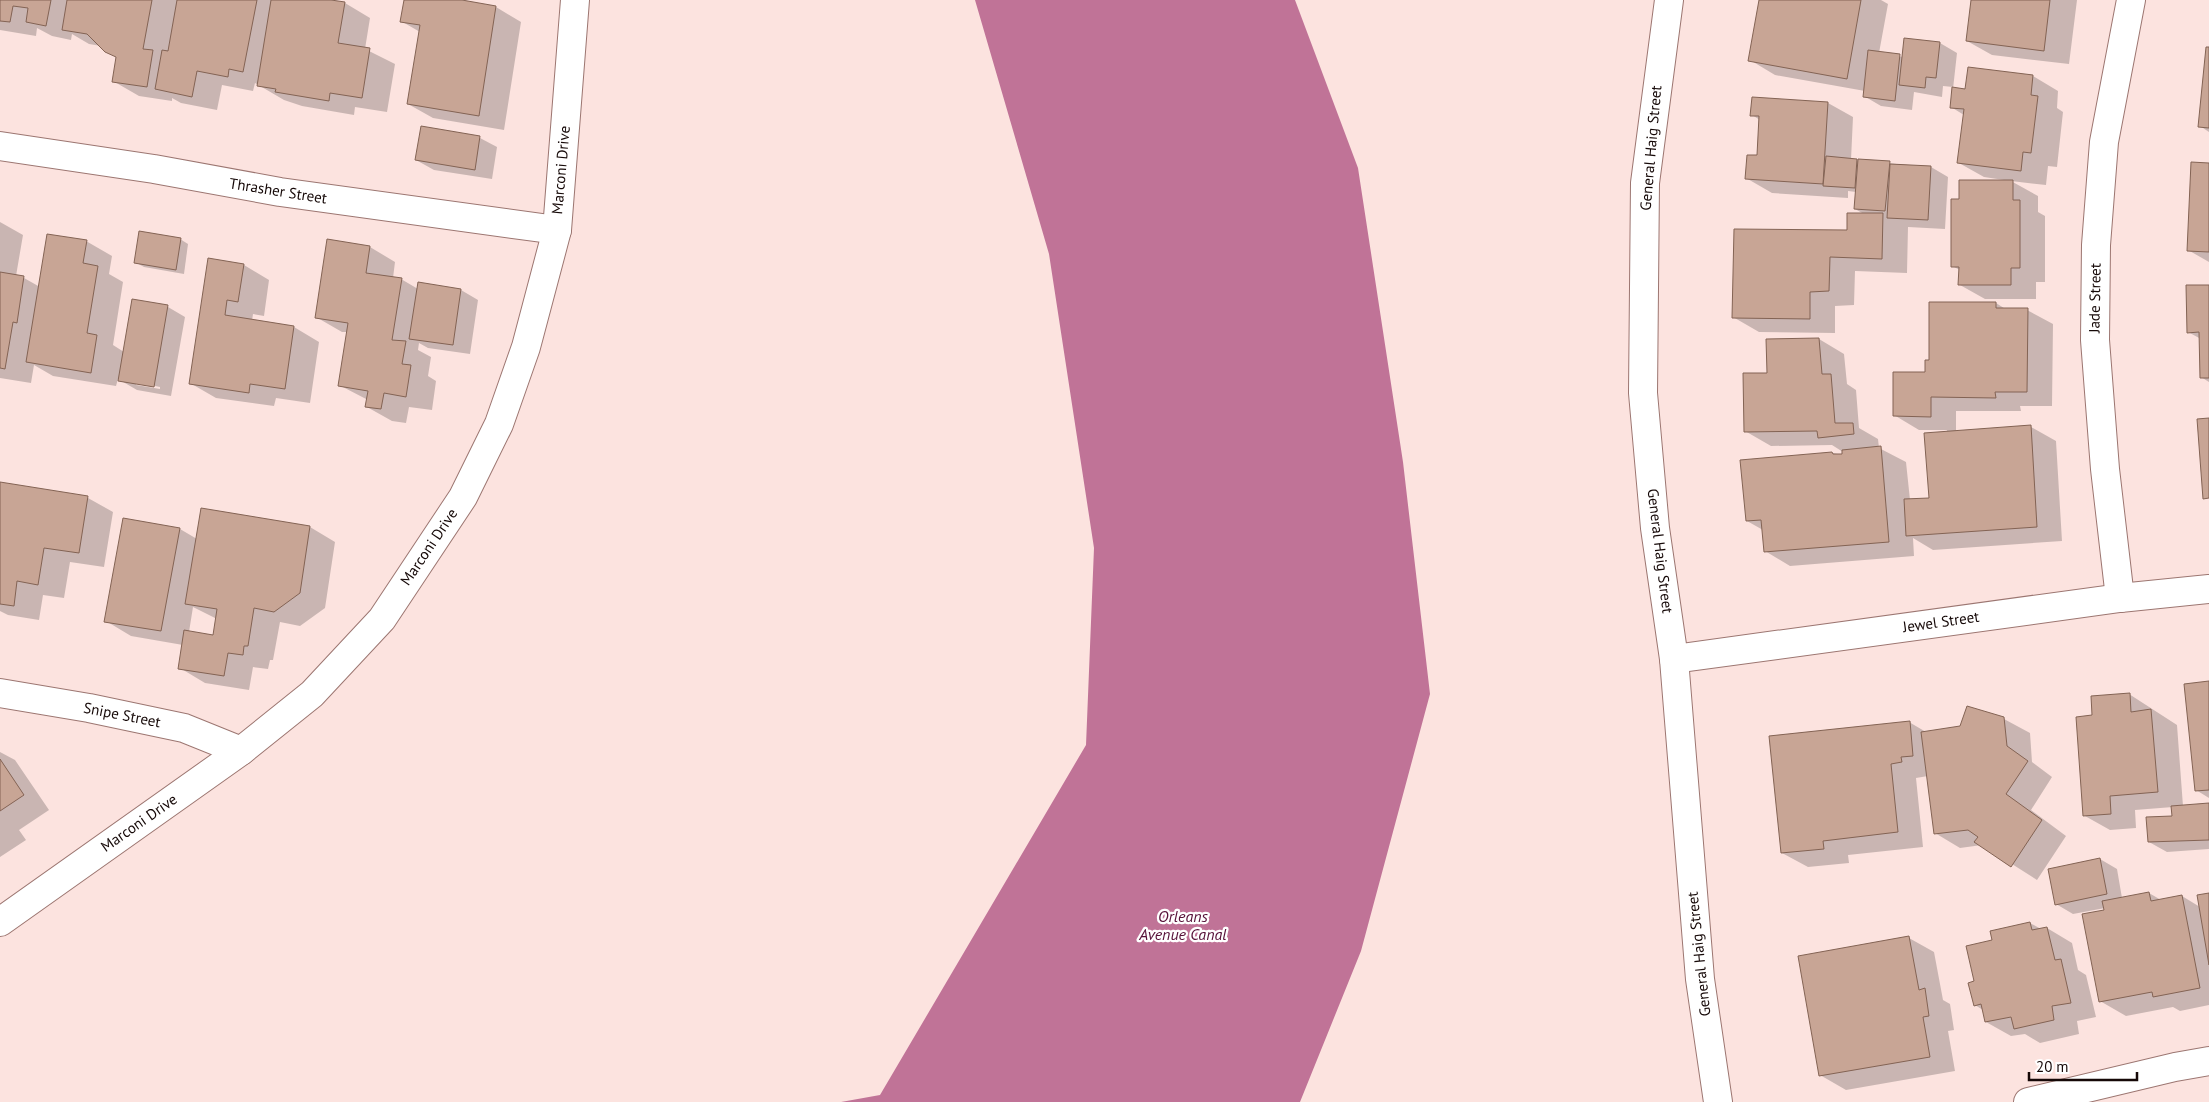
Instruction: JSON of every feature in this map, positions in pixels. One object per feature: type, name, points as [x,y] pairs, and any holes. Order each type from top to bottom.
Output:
[{"type":"street","name":"Marconi Drive","points":[[0,922],[241,751],[312,694],[382,619],[463,497],[499,424],[520,364],[556,230],[574,0]]},
{"type":"street","name":"General Haig Street","points":[[1668,0],[1645,183],[1643,393],[1655,528],[1674,659],[1700,979],[1718,1102]]},
{"type":"street","name":"Jade Street","points":[[2120,598],[2105,469],[2094,340],[2096,245],[2104,142],[2131,0]]},
{"type":"street","name":"Thrasher Street","points":[[0,146],[154,169],[280,192],[556,230]]},
{"type":"street","name":"Jewel Street","points":[[1674,659],[2120,598],[2209,588]]},
{"type":"street","name":"Snipe Street","points":[[0,694],[89,708],[184,728],[241,751]]},
{"type":"street","points":[[2028,1102],[2209,1061]]},
{"type":"water","name":"Orleans Avenue Canal","points":[[975,0],[1295,0],[1358,168],[1403,462],[1430,694],[1361,951],[1300,1102],[841,1102],[880,1095],[1086,745],[1094,548],[1049,254]]},
{"type":"building","points":[[0,0],[51,0],[46,26],[26,22],[28,8],[13,6],[10,22],[0,21]]},
{"type":"building","points":[[67,0],[152,0],[143,49],[153,50],[147,87],[112,82],[116,57],[105,52],[87,34],[62,30]]},
{"type":"building","points":[[177,0],[257,0],[243,72],[229,69],[228,77],[197,71],[192,97],[155,89],[162,50],[168,51]]},
{"type":"building","points":[[271,0],[331,0],[345,2],[338,43],[370,48],[362,98],[330,93],[329,101],[275,92],[276,89],[257,86]]},
{"type":"building","points":[[404,0],[462,0],[496,6],[479,116],[407,104],[420,25],[400,22]]},
{"type":"building","points":[[1759,0],[1861,0],[1847,79],[1748,61]]},
{"type":"building","points":[[1971,0],[2050,0],[2044,51],[1966,41]]},
{"type":"building","points":[[1904,38],[1940,42],[1936,78],[1926,77],[1925,88],[1899,85]]},
{"type":"building","points":[[2206,47],[2209,47],[2209,128],[2198,127]]},
{"type":"building","points":[[1868,50],[1900,54],[1895,101],[1863,97]]},
{"type":"building","points":[[1968,67],[2033,75],[2031,95],[2038,96],[2031,153],[2023,152],[2021,171],[1957,163],[1964,109],[1950,108],[1952,87],[1965,89]]},
{"type":"building","points":[[1752,97],[1828,102],[1823,184],[1745,179],[1747,155],[1757,155],[1759,116],[1750,116]]},
{"type":"building","points":[[421,126],[480,136],[475,170],[415,160]]},
{"type":"building","points":[[1826,156],[1857,159],[1855,188],[1823,186]]},
{"type":"building","points":[[1858,159],[1890,161],[1885,211],[1854,209]]},
{"type":"building","points":[[2191,162],[2209,163],[2209,252],[2187,251]]},
{"type":"building","points":[[1890,164],[1931,166],[1928,220],[1887,218]]},
{"type":"building","points":[[1959,180],[2013,180],[2013,200],[2020,200],[2020,268],[2011,268],[2011,285],[1958,285],[1959,267],[1951,267],[1951,199],[1959,199]]},
{"type":"building","points":[[1847,213],[1883,213],[1882,259],[1830,257],[1829,291],[1810,292],[1810,319],[1732,318],[1734,229],[1847,230]]},
{"type":"building","points":[[139,231],[181,238],[176,270],[134,263]]},
{"type":"building","points":[[47,234],[87,240],[83,263],[98,266],[87,333],[97,335],[91,373],[26,362]]},
{"type":"building","points":[[327,239],[370,246],[366,273],[402,278],[392,340],[406,341],[402,364],[411,365],[406,397],[384,393],[381,409],[365,407],[368,391],[338,386],[348,323],[315,318]]},
{"type":"building","points":[[208,258],[244,264],[238,302],[227,300],[225,315],[294,326],[285,389],[250,384],[249,393],[189,384]]},
{"type":"building","points":[[0,272],[24,276],[17,323],[13,322],[5,369],[0,368]]},
{"type":"building","points":[[418,282],[461,289],[453,345],[409,339]]},
{"type":"building","points":[[2186,285],[2209,285],[2209,378],[2200,378],[2199,332],[2187,333]]},
{"type":"building","points":[[132,299],[168,305],[154,387],[118,381]]},
{"type":"building","points":[[1929,302],[1996,302],[1996,308],[2028,308],[2027,392],[1995,392],[1996,398],[1931,397],[1931,417],[1893,416],[1893,372],[1925,372],[1925,360],[1929,360]]},
{"type":"building","points":[[1819,338],[1822,374],[1831,374],[1835,423],[1853,423],[1854,434],[1818,438],[1817,431],[1744,432],[1743,373],[1767,373],[1766,339]]},
{"type":"building","points":[[2209,418],[2209,498],[2203,499],[2197,419]]},
{"type":"building","points":[[2031,425],[2037,527],[1906,536],[1904,499],[1929,498],[1924,433]]},
{"type":"building","points":[[1881,446],[1889,542],[1764,552],[1761,520],[1746,521],[1740,460],[1832,452],[1833,454],[1842,454],[1842,450]]},
{"type":"building","points":[[0,482],[88,496],[79,553],[44,548],[38,585],[17,581],[14,606],[0,604]]},
{"type":"building","points":[[201,508],[310,526],[300,593],[274,612],[254,608],[248,646],[244,646],[243,655],[228,653],[224,676],[178,669],[184,630],[213,635],[217,609],[185,604]]},
{"type":"building","points":[[123,518],[180,528],[161,631],[104,622]]},
{"type":"building","points":[[2209,681],[2209,790],[2195,791],[2184,684]]},
{"type":"building","points":[[2130,693],[2131,712],[2151,709],[2158,792],[2110,796],[2111,814],[2083,816],[2076,717],[2092,715],[2091,696]]},
{"type":"building","points":[[1967,706],[2004,717],[2007,746],[2028,761],[2006,794],[2042,820],[2011,867],[1974,842],[1978,837],[1968,830],[1934,834],[1921,732],[1960,726]]},
{"type":"building","points":[[1910,721],[1913,756],[1901,757],[1902,762],[1891,764],[1898,832],[1823,841],[1824,849],[1781,853],[1769,736]]},
{"type":"building","points":[[0,759],[24,795],[0,811]]},
{"type":"building","points":[[2209,803],[2209,840],[2148,842],[2146,817],[2172,816],[2171,806]]},
{"type":"building","points":[[2100,858],[2107,894],[2055,905],[2048,869]]},
{"type":"building","points":[[2149,892],[2151,901],[2182,895],[2200,988],[2153,997],[2152,992],[2099,1002],[2082,914],[2104,910],[2102,901]]},
{"type":"building","points":[[2209,893],[2209,965],[2197,895]]},
{"type":"building","points":[[2030,922],[2032,930],[2047,927],[2055,960],[2061,959],[2071,1003],[2052,1006],[2054,1020],[2014,1029],[2011,1017],[1985,1022],[1981,1004],[1974,1006],[1968,983],[1974,981],[1966,946],[1992,940],[1990,931]]},
{"type":"building","points":[[1909,936],[1919,990],[1925,988],[1929,1016],[1923,1017],[1930,1057],[1819,1076],[1798,956]]}]
